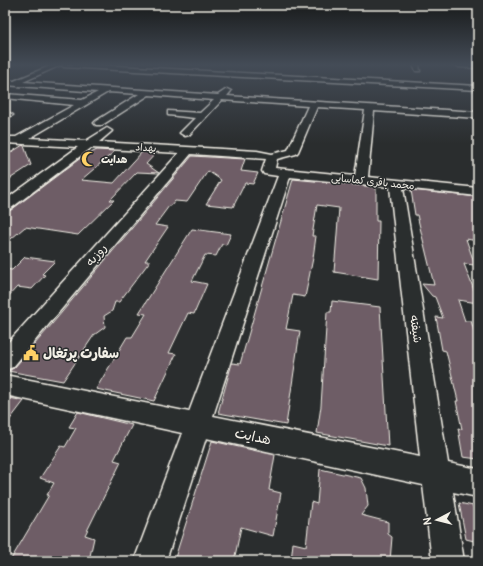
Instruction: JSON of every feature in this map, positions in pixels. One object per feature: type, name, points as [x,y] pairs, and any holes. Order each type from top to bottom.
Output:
[{"type":"street","points":[[40,107],[54,103],[78,91]]},
{"type":"street","points":[[20,142],[104,91]]},
{"type":"street","points":[[98,123],[141,91]]},
{"type":"street","points":[[191,91],[221,97],[267,97],[314,103],[357,100],[370,107],[457,110],[478,115]]},
{"type":"street","name":"روزبه","points":[[5,361],[184,143],[202,116],[226,91]]},
{"type":"street","points":[[357,91],[357,100]]},
{"type":"street","points":[[7,97],[43,92]]},
{"type":"street","points":[[26,95],[54,103],[83,103]]},
{"type":"street","points":[[8,113],[26,95]]},
{"type":"street","name":"بهداد","points":[[5,140],[20,142],[113,145],[184,143],[272,157],[292,152],[314,103]]},
{"type":"street","points":[[361,180],[370,107]]},
{"type":"street","points":[[171,113],[202,116]]},
{"type":"street","points":[[5,206],[106,131]]},
{"type":"street","points":[[113,145],[124,135]]},
{"type":"street","points":[[150,561],[199,425],[277,172],[272,157]]},
{"type":"street","name":"محمد باقری کماسایی","points":[[277,172],[478,192]]},
{"type":"street","name":"شیفته","points":[[396,184],[448,561]]},
{"type":"street","name":"هدایت","points":[[5,385],[478,482]]},
{"type":"building","points":[[23,145],[31,165],[5,182],[5,156]]},
{"type":"building","points":[[97,150],[115,151],[81,180],[114,183],[142,152],[156,153],[146,164],[159,173],[137,172],[110,200],[114,200],[78,235],[25,227],[5,244],[5,212],[11,210],[82,157]]},
{"type":"building","points":[[192,156],[245,159],[241,171],[258,173],[253,184],[245,183],[233,207],[206,204],[221,180],[208,171],[187,202],[175,201],[171,206],[169,206],[155,225],[168,227],[145,261],[150,261],[119,302],[115,302],[112,311],[104,316],[105,327],[94,335],[63,381],[8,371],[14,368],[47,330]]},
{"type":"building","points":[[293,179],[376,187],[376,221],[379,221],[378,279],[334,272],[339,208],[317,205],[312,236],[316,236],[305,297],[293,295],[286,329],[300,331],[286,425],[218,413],[232,363],[240,364]]},
{"type":"building","points":[[411,190],[478,197],[478,241],[466,239],[475,265],[464,264],[474,290],[478,291],[478,303],[458,300],[465,321],[471,321],[478,343],[478,459],[463,457],[458,428],[462,429],[456,401],[458,401],[446,351],[442,350],[436,317],[443,318],[435,297],[432,296],[422,284],[434,285],[417,215],[415,215]]},
{"type":"building","points":[[192,229],[231,234],[226,245],[222,244],[216,256],[205,255],[192,281],[207,284],[194,314],[188,313],[169,353],[176,354],[154,401],[96,389],[127,337],[132,337],[146,314],[139,313]]},
{"type":"building","points":[[25,257],[55,261],[42,274],[45,275],[32,289],[17,287],[5,300],[5,269],[12,270]]},
{"type":"building","points":[[332,301],[380,307],[388,446],[317,433],[321,406],[327,312],[331,312]]},
{"type":"building","points":[[5,397],[24,401],[5,426]]},
{"type":"building","points":[[78,412],[132,425],[114,460],[121,462],[85,535],[94,538],[88,561],[10,561],[49,495],[47,495],[54,483],[40,478],[61,446],[65,447],[76,428],[69,427]]},
{"type":"building","points":[[212,441],[275,455],[269,490],[281,493],[273,536],[241,527],[234,561],[174,561]]},
{"type":"building","points":[[320,469],[361,478],[366,488],[368,506],[361,515],[388,522],[388,534],[392,537],[390,561],[376,561],[364,558],[364,561],[291,561],[293,543],[306,546],[311,502],[317,504]]},
{"type":"building","points":[[459,503],[478,507],[478,542],[466,539]]},
{"type":"place","name":"هدایت","points":[[89,159]]},
{"type":"place","name":"سفارت پرتغال","points":[[31,353]]}]
